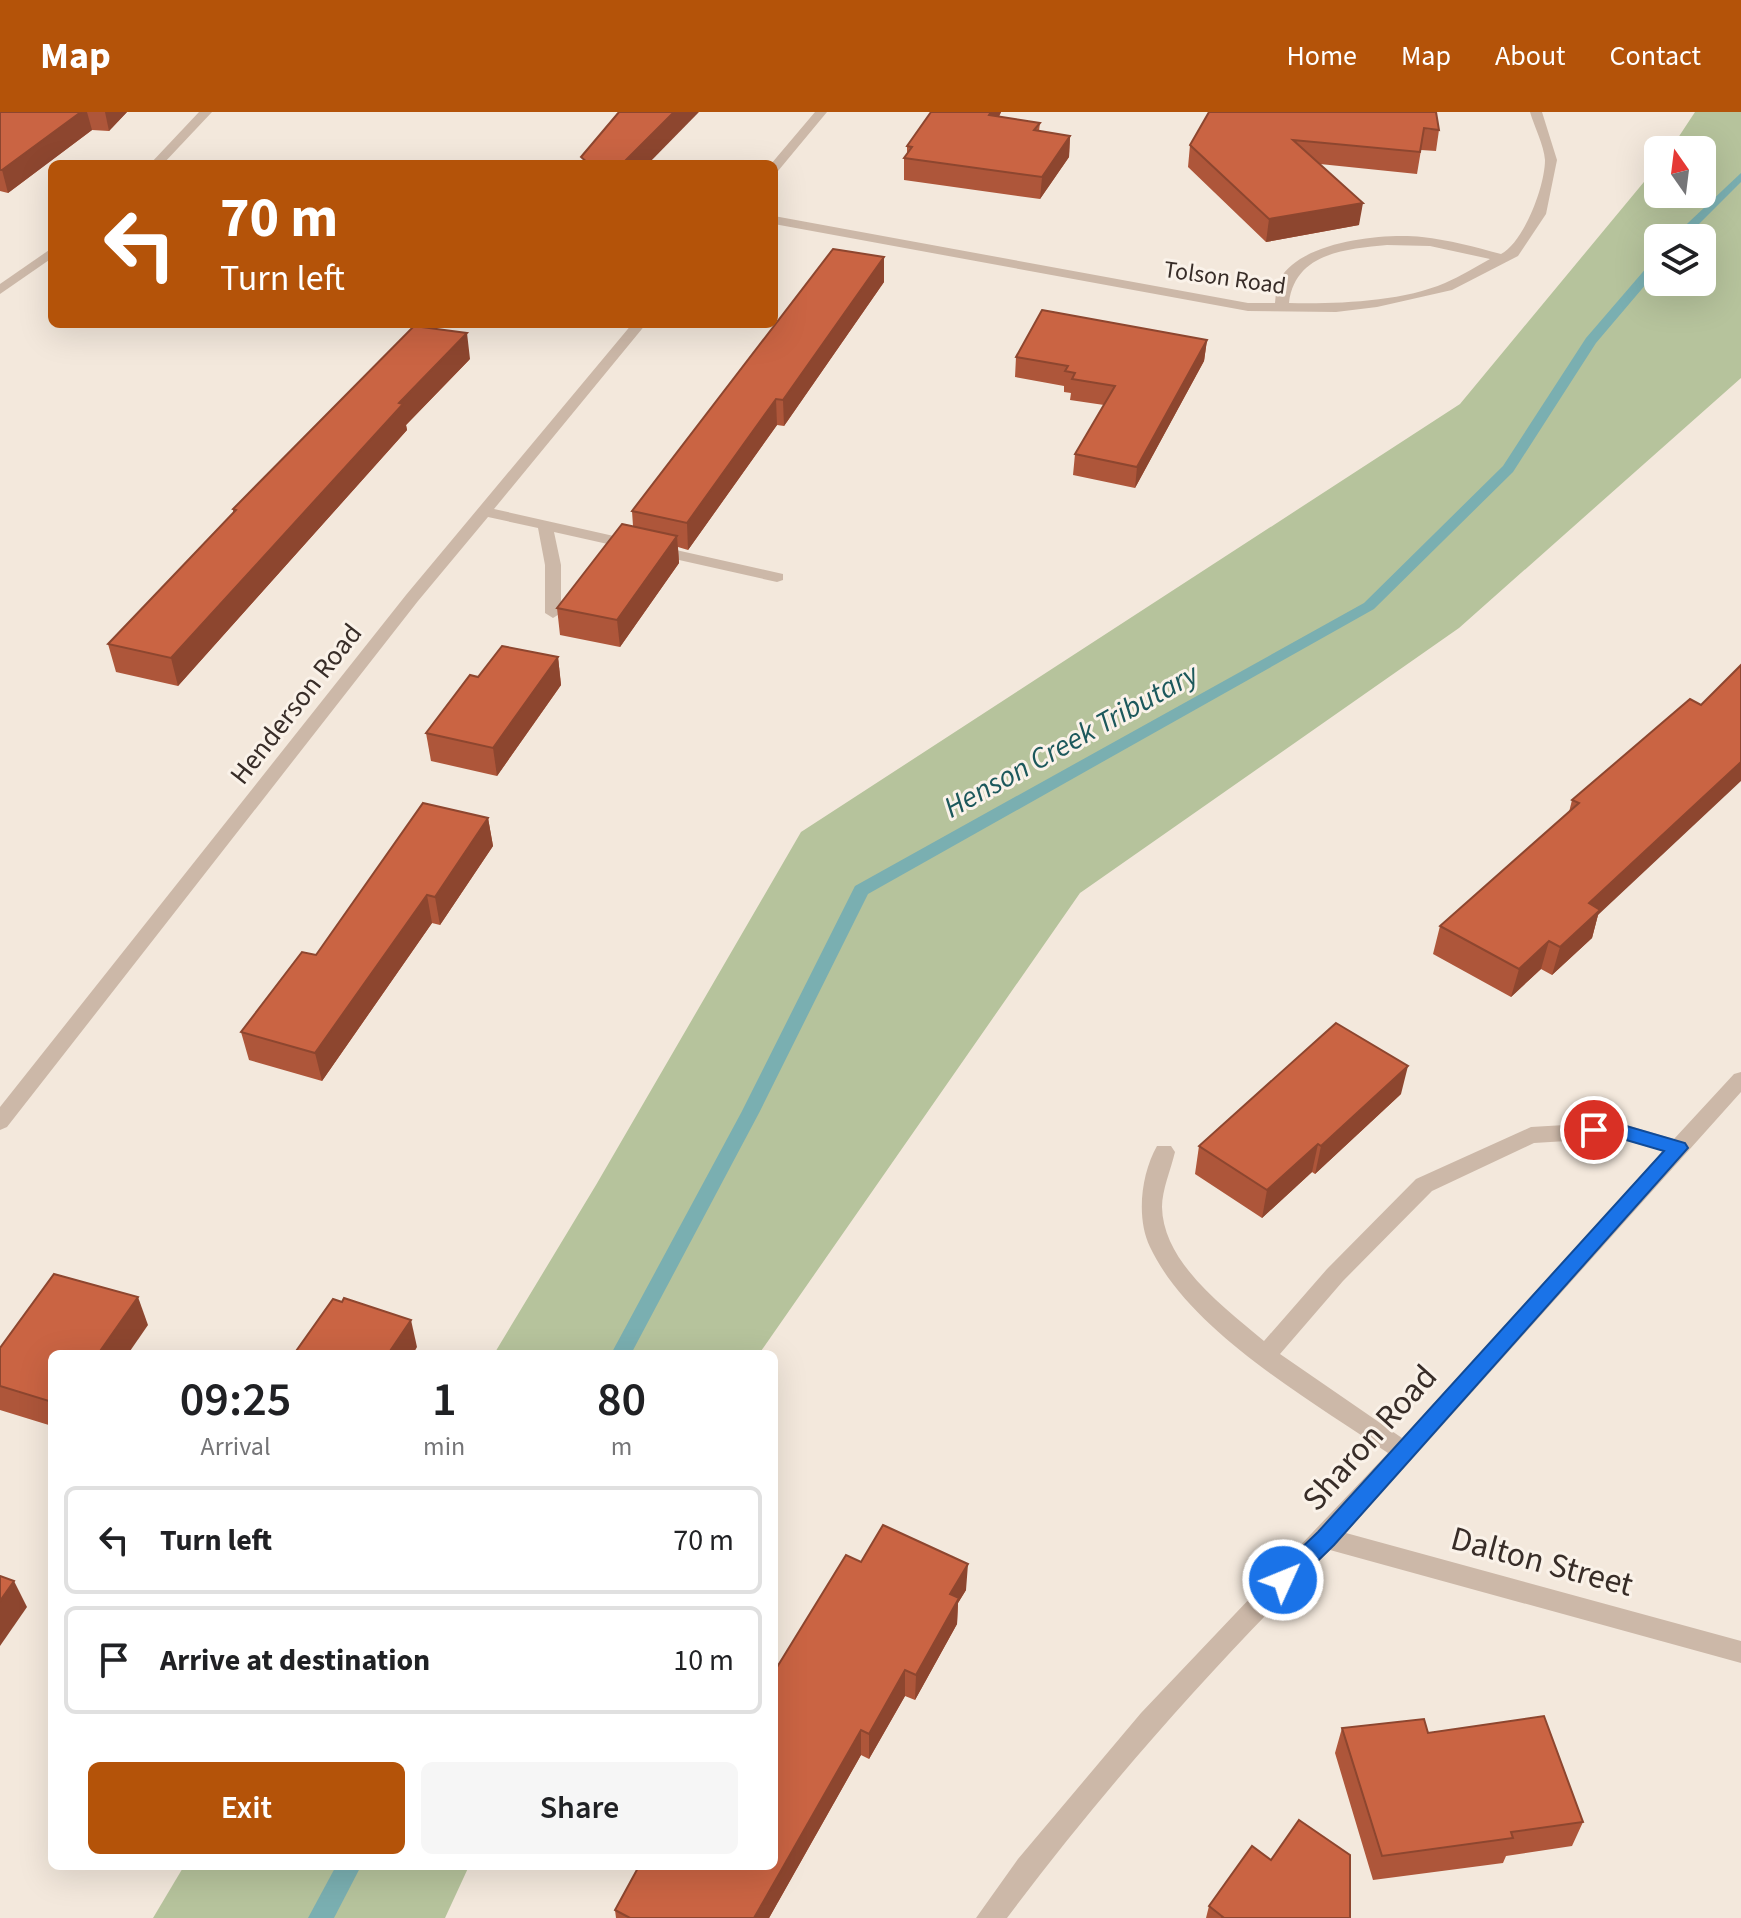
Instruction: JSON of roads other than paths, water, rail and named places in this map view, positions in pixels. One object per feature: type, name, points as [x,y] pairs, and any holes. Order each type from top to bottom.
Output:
[{"type":"street","points":[[160,160],[206,112]]},
{"type":"street","points":[[778,163],[821,112]]},
{"type":"street","name":"Tolson Road","points":[[778,221],[1248,307],[1336,308],[1447,287],[1513,253],[1539,214],[1551,160],[1536,112]]},
{"type":"street","points":[[1281,309],[1286,280],[1298,266],[1317,255],[1348,246],[1415,241],[1472,250],[1504,259]]},
{"type":"street","points":[[0,290],[48,255]]},
{"type":"street","name":"Henderson Road","points":[[0,1122],[484,511],[636,328]]},
{"type":"street","points":[[484,511],[777,577]]},
{"type":"street","points":[[545,525],[553,565],[553,613]]},
{"type":"street","name":"Sharon Road","points":[[990,1918],[1053,1836],[1155,1719],[1261,1601],[1326,1538],[1741,1079]]},
{"type":"street","points":[[1265,1356],[1335,1275],[1424,1185],[1531,1135],[1573,1130],[1616,1130],[1678,1148]]},
{"type":"street","points":[[1164,1152],[1151,1206],[1159,1244],[1195,1296],[1265,1356],[1404,1452]]},
{"type":"street","name":"Dalton Street","points":[[1326,1538],[1741,1652]]},
{"type":"waterway","name":"Henson Creek Tributary","points":[[1692,224],[1741,176]]},
{"type":"waterway","name":"Henson Creek Tributary","points":[[623,1350],[750,1113],[861,890],[1369,606],[1508,469],[1591,341],[1644,279]]},
{"type":"waterway","name":"Henson Creek Tributary","points":[[321,1918],[347,1870]]}]
